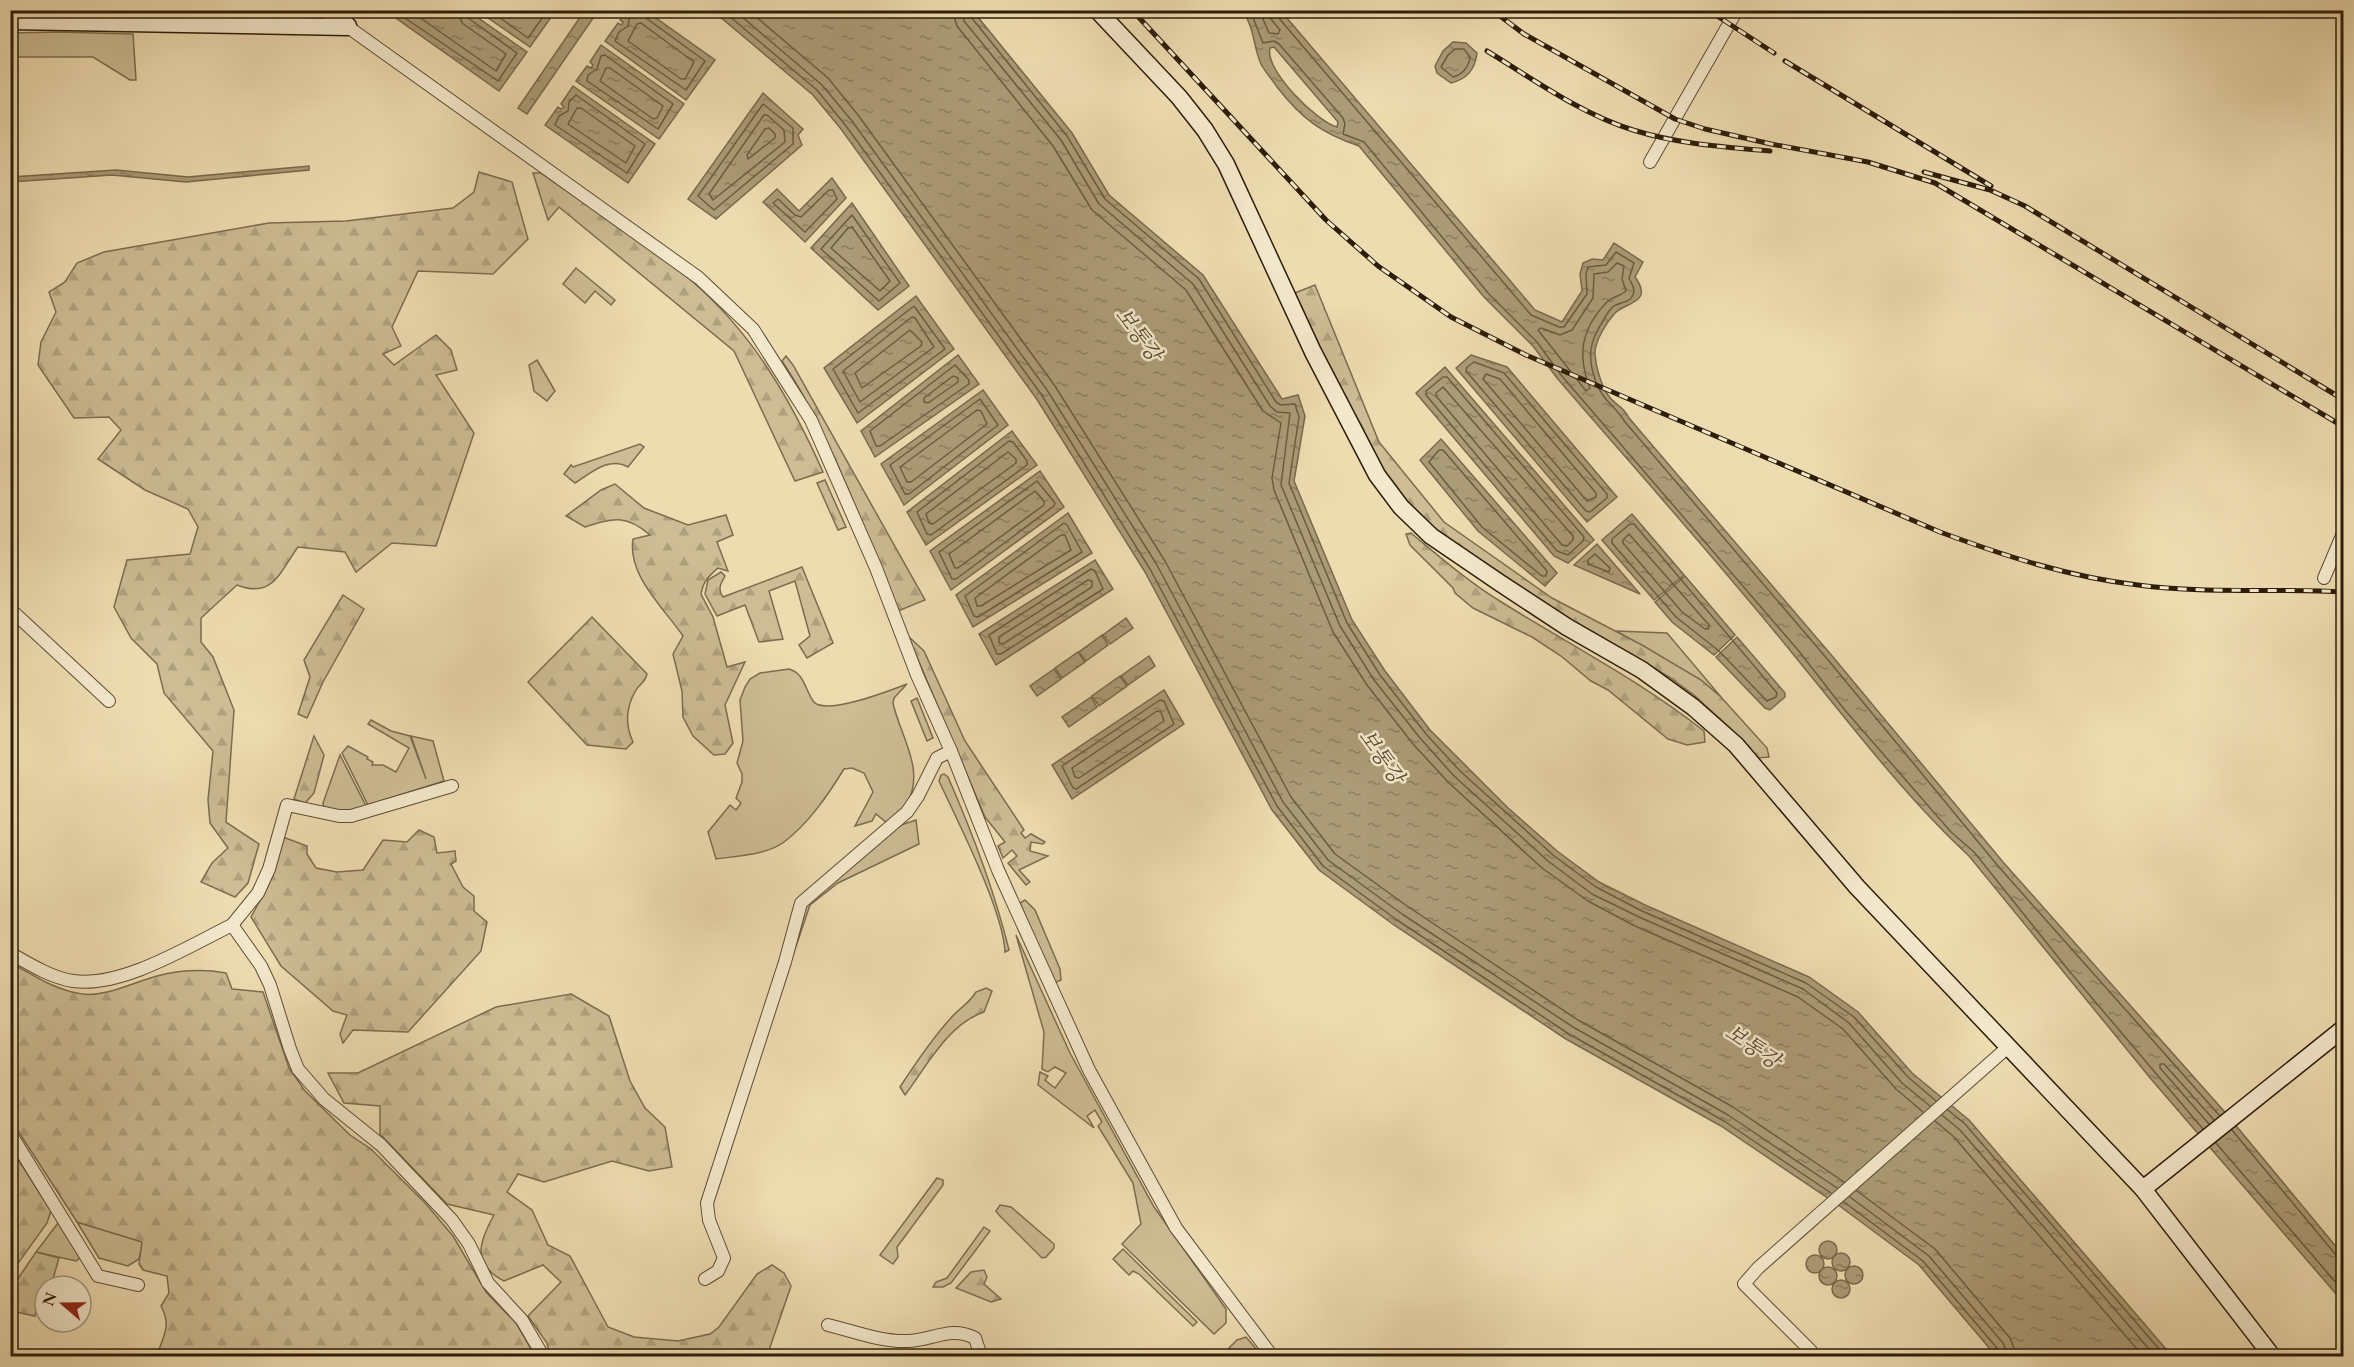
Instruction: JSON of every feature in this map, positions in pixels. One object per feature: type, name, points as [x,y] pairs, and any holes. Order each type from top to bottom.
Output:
[{"type":"main road","points":[[17,10],[49,23]]},
{"type":"main road","points":[[94,23],[113,10]]},
{"type":"main road","points":[[326,10],[348,27]]},
{"type":"main road","points":[[1097,10],[1179,97],[1205,130],[1226,164],[1313,352],[1377,475],[1401,507],[1431,536],[1500,583],[1567,627],[1642,670],[1693,707],[1736,745],[1857,887],[2143,1189],[2272,1356]]},
{"type":"main road","points":[[10,21],[348,27]]},
{"type":"main road","points":[[2143,1189],[2259,1093],[2343,1028]]},
{"type":"street","points":[[1650,162],[1737,10]]},
{"type":"street","points":[[348,27],[699,278],[753,329],[811,420],[872,558],[916,675],[951,751],[998,870],[1089,1070],[1176,1228],[1272,1356]]},
{"type":"street","points":[[2324,578],[2343,531]]},
{"type":"street","points":[[10,609],[109,701]]},
{"type":"street","points":[[705,1279],[718,1271],[724,1258],[709,1220],[707,1203],[785,962],[801,903],[907,812],[918,796],[937,758],[951,751]]},
{"type":"street","points":[[10,953],[66,980],[87,982],[142,968],[232,925],[258,893],[269,869],[287,805],[339,816],[351,816],[452,786]]},
{"type":"street","points":[[232,925],[261,966],[270,985],[298,1069],[324,1099],[381,1145],[452,1220],[469,1244],[488,1283],[526,1326],[543,1356]]},
{"type":"street","points":[[1803,1356],[1810,1351],[1744,1284],[1758,1268],[1994,1062],[2008,1047]]},
{"type":"street","points":[[10,1133],[98,1276],[138,1286]]},
{"type":"street","points":[[828,1325],[890,1340],[909,1341],[959,1331],[975,1338],[981,1356]]},
{"type":"green space","points":[[133,11],[311,11],[316,15]]},
{"type":"green space","points":[[11,33],[133,34],[136,80],[130,80],[93,57],[11,57]]},
{"type":"green space","points":[[479,172],[512,182],[528,239],[493,274],[418,271],[392,327],[401,346],[383,354],[394,365],[436,335],[451,350],[457,370],[436,375],[474,433],[436,546],[392,543],[356,572],[345,552],[298,547],[274,581],[259,589],[237,585],[201,618],[201,642],[213,657],[234,710],[226,822],[259,844],[248,883],[235,897],[201,882],[212,863],[228,848],[210,823],[208,800],[213,751],[164,693],[157,664],[131,638],[114,607],[127,560],[190,554],[198,527],[188,509],[145,490],[98,459],[121,430],[109,417],[74,418],[38,365],[41,342],[56,312],[49,292],[65,282],[77,263],[104,252],[269,223],[346,221],[453,208],[474,192]]},
{"type":"green space","points":[[533,173],[541,173],[637,239],[675,267],[714,302],[752,346],[784,394],[823,472],[795,481],[734,351],[559,207],[548,220]]},
{"type":"green space","points":[[576,268],[615,300],[611,305],[595,291],[585,303],[563,284]]},
{"type":"green space","points":[[1315,285],[1379,442],[1444,522],[1552,598],[1642,645],[1701,680],[1721,697],[1767,748],[1769,757],[1758,758],[1694,695],[1669,677],[1572,620],[1431,528],[1404,500],[1365,445],[1295,293]]},
{"type":"green space","points":[[786,356],[925,600],[898,611],[831,451],[800,390],[782,361]]},
{"type":"green space","points":[[537,360],[555,391],[547,401],[534,391],[529,365]]},
{"type":"green space","points":[[640,444],[644,447],[628,467],[614,463],[600,467],[575,483],[564,474],[571,465],[573,467]]},
{"type":"green space","points":[[825,480],[846,527],[838,530],[817,483]]},
{"type":"green space","points":[[615,484],[644,508],[688,525],[726,515],[733,535],[717,542],[728,571],[718,568],[707,579],[701,594],[713,617],[727,667],[745,662],[725,705],[733,743],[725,754],[714,755],[693,736],[683,717],[682,691],[673,654],[683,636],[641,578],[633,552],[633,539],[650,535],[626,521],[612,520],[585,527],[566,516],[601,490]]},
{"type":"green space","points":[[1411,533],[1491,595],[1630,679],[1680,713],[1704,731],[1705,742],[1687,745],[1668,739],[1608,690],[1591,681],[1561,656],[1532,637],[1473,608],[1455,593],[1453,588],[1410,545],[1406,534]]},
{"type":"green space","points":[[802,567],[833,643],[807,658],[799,645],[810,636],[795,581],[769,591],[783,639],[759,642],[745,605],[717,616],[705,594],[708,580],[721,572],[725,576],[720,589],[723,597]]},
{"type":"green space","points":[[343,595],[364,609],[323,682],[307,718],[298,714],[310,677],[304,660]]},
{"type":"green space","points":[[592,617],[647,674],[630,703],[628,723],[633,742],[626,749],[587,745],[528,682]]},
{"type":"green space","points":[[1616,631],[1667,633],[1721,697],[1701,680]]},
{"type":"green space","points":[[908,636],[924,651],[965,741],[1024,830],[1021,833],[1025,838],[1031,834],[1045,842],[1043,844],[1031,842],[1030,851],[1048,856],[1019,870],[1030,882],[1026,885],[1008,863],[1017,856],[1012,850],[1003,858],[998,846],[1005,842],[985,817]]},
{"type":"green space","points":[[789,669],[798,674],[813,701],[820,705],[830,706],[858,701],[907,684],[894,698],[893,703],[913,766],[912,791],[905,806],[888,824],[876,814],[872,821],[855,826],[873,792],[864,773],[852,768],[844,769],[825,799],[784,842],[769,850],[716,859],[708,832],[730,805],[736,810],[741,803],[736,798],[742,782],[742,774],[737,763],[743,741],[740,700],[750,679],[760,673]]},
{"type":"green space","points":[[917,698],[933,738],[927,741],[911,701]]},
{"type":"green space","points":[[371,720],[391,731],[410,736],[426,779],[411,736],[433,741],[444,781],[368,805],[342,753],[348,746],[368,757],[367,759],[373,762],[372,765],[383,765],[396,772],[409,748],[368,724]]},
{"type":"green space","points":[[314,736],[324,755],[314,793],[305,803],[294,799]]},
{"type":"green space","points":[[340,755],[366,806],[347,812],[324,808],[323,803]]},
{"type":"green space","points":[[941,775],[948,777],[957,798],[990,883],[1009,950],[1005,952],[997,913],[968,842],[939,781]]},
{"type":"green space","points":[[916,820],[919,844],[838,883],[810,905],[790,964],[805,903],[898,826]]},
{"type":"green space","points":[[419,830],[434,837],[437,853],[455,851],[456,861],[451,864],[463,887],[474,896],[474,911],[487,922],[481,951],[408,1032],[353,1030],[343,1043],[340,1034],[347,1015],[333,1011],[281,966],[251,917],[268,886],[283,837],[307,846],[307,854],[316,868],[337,872],[363,870],[383,840],[407,842]]},
{"type":"green space","points":[[1025,900],[1035,910],[1060,969],[1061,980],[1054,983],[1020,903]]},
{"type":"green space","points":[[1016,935],[1070,1053],[1154,1207],[1226,1309],[1226,1323],[1214,1334],[1122,1244],[1141,1224],[1133,1183],[1098,1126],[1102,1122],[1095,1110],[1087,1116],[1094,1128],[1038,1085],[1040,1072],[1048,1076],[1045,1080],[1055,1088],[1066,1073],[1055,1067],[1048,1072],[1042,1069],[1044,1032]]},
{"type":"green space","points":[[11,963],[53,986],[82,994],[110,991],[183,971],[226,973],[232,989],[263,992],[289,1068],[305,1091],[350,1135],[371,1149],[426,1204],[453,1236],[486,1292],[516,1323],[535,1356],[157,1356],[166,1326],[161,1306],[169,1293],[167,1276],[143,1270],[139,1264],[142,1242],[77,1222],[11,1120]]},
{"type":"green space","points":[[986,988],[992,991],[984,1012],[971,1018],[949,1036],[905,1095],[900,1087],[930,1044],[953,1015],[976,992]]},
{"type":"green space","points":[[571,994],[609,1016],[630,1081],[645,1108],[665,1127],[672,1167],[649,1171],[612,1161],[544,1182],[518,1174],[507,1192],[532,1210],[548,1245],[570,1256],[608,1327],[634,1337],[678,1341],[710,1334],[719,1327],[757,1274],[772,1265],[784,1273],[791,1286],[767,1356],[550,1356],[547,1343],[528,1316],[561,1282],[543,1265],[504,1281],[493,1274],[482,1260],[481,1252],[485,1234],[494,1215],[447,1204],[380,1134],[380,1106],[344,1103],[328,1073],[358,1073],[496,1007]]},
{"type":"green space","points":[[11,1148],[51,1211],[47,1223],[11,1273]]},
{"type":"green space","points":[[937,1178],[943,1180],[943,1185],[897,1247],[898,1257],[893,1264],[880,1255]]},
{"type":"green space","points":[[1000,1205],[1011,1207],[1054,1244],[1054,1248],[1046,1257],[1042,1258],[999,1215],[996,1211]]},
{"type":"green space","points":[[77,1222],[143,1242],[139,1259],[128,1266],[99,1258]]},
{"type":"green space","points":[[58,1223],[61,1223],[80,1258],[76,1261],[36,1252]]},
{"type":"green space","points":[[984,1227],[990,1231],[951,1283],[943,1287],[933,1287],[936,1282],[947,1278]]},
{"type":"green space","points":[[1123,1249],[1197,1322],[1193,1326],[1139,1274],[1133,1271],[1129,1275],[1113,1259]]},
{"type":"green space","points":[[36,1252],[59,1258],[54,1274],[33,1274],[33,1316],[11,1311],[11,1289]]},
{"type":"green space","points":[[984,1270],[987,1277],[984,1284],[1001,1299],[991,1302],[956,1288],[971,1272]]},
{"type":"green space","points":[[1246,1337],[1262,1356],[1238,1356],[1229,1348],[1237,1340]]},
{"type":"water","points":[[397,10],[468,11],[527,52],[499,91],[393,16]]},
{"type":"water","points":[[585,10],[598,11],[527,114],[518,108]]},
{"type":"water","points":[[627,10],[646,11],[715,60],[686,100],[605,41],[618,23],[621,25],[623,22],[620,20]]},
{"type":"water","points":[[478,11],[551,11],[554,13],[530,47]]},
{"type":"water","name":"보통강","points":[[713,11],[973,11],[1072,133],[1109,195],[1203,275],[1282,399],[1298,395],[1305,416],[1294,481],[1352,620],[1385,671],[1430,730],[1507,807],[1557,851],[1599,882],[1645,905],[1809,977],[1858,1012],[1912,1073],[1969,1120],[2172,1356],[1996,1356],[1919,1265],[1841,1207],[1721,1126],[1566,1039],[1394,925],[1319,870],[1272,810],[1145,572],[1036,398],[841,129],[813,95]]},
{"type":"water","points":[[1243,11],[1281,11],[1535,310],[1562,322],[1582,291],[1580,274],[1583,263],[1592,259],[1603,260],[1614,243],[1643,262],[1635,277],[1640,286],[1640,297],[1615,313],[1604,327],[1596,344],[1596,365],[1608,395],[1624,410],[1833,657],[2003,862],[2223,1110],[2343,1255],[2343,1302],[2151,1079],[1969,856],[1900,784],[1735,584],[1557,378],[1533,346],[1484,297],[1359,146],[1313,124],[1286,98],[1261,64]],"holes":[[[1274,47],[1338,122],[1337,127],[1328,123],[1305,106],[1275,69],[1270,58],[1270,48]]]},
{"type":"water","points":[[1453,42],[1466,43],[1477,53],[1469,73],[1462,79],[1451,83],[1437,73],[1435,66],[1443,51]]},
{"type":"water","points":[[601,45],[684,104],[659,139],[576,81],[587,66],[591,68],[593,65],[590,62]]},
{"type":"water","points":[[573,86],[655,144],[628,183],[545,125],[558,107],[561,109],[564,107],[561,104]]},
{"type":"water","points":[[763,93],[803,129],[798,135],[802,145],[716,219],[688,199]]},
{"type":"water","points":[[309,166],[309,170],[186,182],[112,175],[11,182],[11,177],[116,170],[188,177]]},
{"type":"water","points":[[832,178],[846,198],[805,242],[763,202],[777,189],[799,211]]},
{"type":"water","points":[[852,203],[909,286],[878,310],[811,248]]},
{"type":"water","points":[[916,296],[954,349],[857,423],[824,368]]},
{"type":"water","points":[[958,355],[979,384],[875,457],[861,431]]},
{"type":"water","points":[[1471,355],[1507,367],[1617,497],[1587,522],[1456,368]]},
{"type":"water","points":[[1445,367],[1594,540],[1568,563],[1554,556],[1416,393]]},
{"type":"water","points":[[983,390],[1008,425],[904,505],[881,464]]},
{"type":"water","points":[[1012,431],[1037,465],[926,545],[907,512]]},
{"type":"water","points":[[1441,439],[1557,573],[1545,586],[1478,531],[1420,460]]},
{"type":"water","points":[[1040,471],[1064,507],[951,590],[930,551]]},
{"type":"water","points":[[1068,513],[1092,553],[973,627],[956,595]]},
{"type":"water","points":[[1632,514],[1684,575],[1654,600],[1602,540]]},
{"type":"water","points":[[1597,544],[1640,594],[1574,565]]},
{"type":"water","points":[[1095,560],[1113,589],[996,665],[979,634]]},
{"type":"water","points":[[1685,576],[1735,635],[1714,655],[1672,622],[1655,602]]},
{"type":"water","points":[[1126,618],[1133,628],[1110,644],[1103,635]]},
{"type":"water","points":[[1102,635],[1108,645],[1086,661],[1079,652]]},
{"type":"water","points":[[1737,637],[1785,693],[1785,697],[1770,710],[1765,708],[1716,657]]},
{"type":"water","points":[[1078,652],[1085,662],[1062,678],[1055,668]]},
{"type":"water","points":[[1149,656],[1155,666],[1128,685],[1121,676]]},
{"type":"water","points":[[1054,669],[1061,679],[1037,696],[1030,686]]},
{"type":"water","points":[[1120,676],[1127,686],[1099,706],[1092,696]]},
{"type":"water","points":[[1164,690],[1184,724],[1072,799],[1052,765]]},
{"type":"water","points":[[1091,697],[1097,707],[1069,727],[1062,717]]},
{"type":"water","points":[[1828,1241],[1834,1244],[1837,1250],[1834,1256],[1828,1259],[1822,1256],[1819,1250],[1822,1244]]},
{"type":"water","points":[[1841,1253],[1847,1256],[1850,1262],[1847,1268],[1841,1271],[1835,1268],[1832,1262],[1835,1256]]},
{"type":"water","points":[[1815,1255],[1821,1258],[1824,1264],[1821,1270],[1815,1273],[1809,1270],[1806,1264],[1809,1258]]},
{"type":"water","points":[[1854,1266],[1860,1269],[1863,1275],[1860,1281],[1854,1284],[1848,1281],[1845,1275],[1848,1269]]},
{"type":"water","points":[[1828,1267],[1834,1270],[1837,1276],[1834,1282],[1828,1285],[1822,1282],[1819,1276],[1822,1270]]},
{"type":"water","points":[[1841,1280],[1847,1283],[1850,1289],[1847,1295],[1841,1298],[1835,1295],[1832,1289],[1835,1283]]},
{"type":"railway","points":[[1132,10],[1326,220],[1378,266],[1451,317],[1526,355],[1940,532],[2062,571],[2087,577],[2164,588],[2344,592]]},
{"type":"railway","points":[[1492,10],[1524,34],[1675,119],[1705,129],[1771,144],[1868,162],[1935,183],[2344,427]]},
{"type":"railway","points":[[1708,10],[1774,53]]},
{"type":"railway","points":[[1487,51],[1576,105],[1633,130],[1684,142],[1770,151]]},
{"type":"railway","points":[[1785,61],[1991,186]]},
{"type":"railway","points":[[1924,172],[1990,190],[2025,206],[2344,400]]}]
